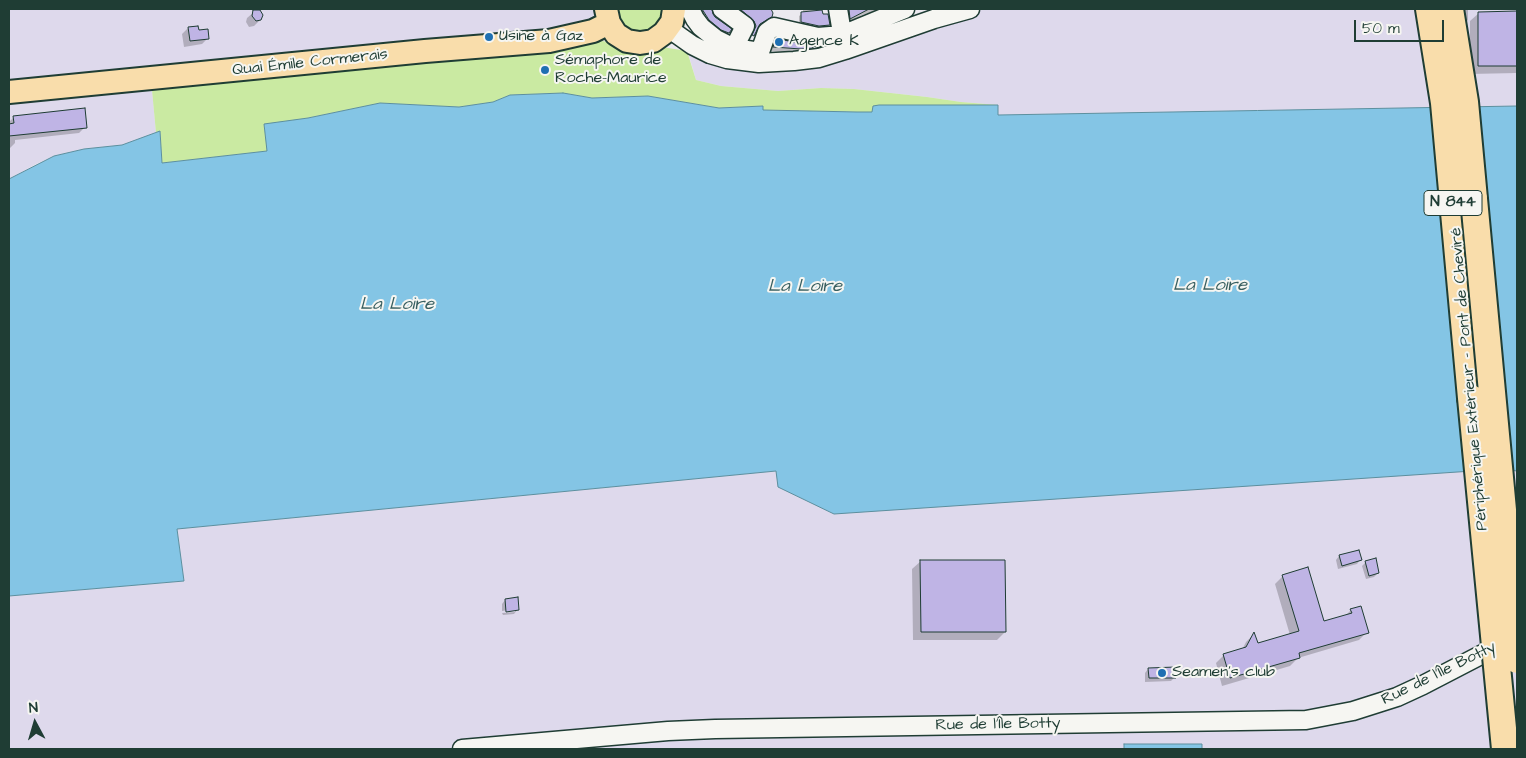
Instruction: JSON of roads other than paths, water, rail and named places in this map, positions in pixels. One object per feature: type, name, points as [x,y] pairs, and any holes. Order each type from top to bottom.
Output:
[{"type":"highway","name":"Périphérique Extérieur - Pont de Cheviré","points":[[1429,9],[1444,103],[1505,749]]},
{"type":"highway","name":"N 844","points":[[1450,9],[1465,102],[1517,660]]},
{"type":"main road","points":[[607,16],[612,28],[621,38],[633,42],[653,41],[664,33],[678,16]]},
{"type":"main road","name":"Quai Émile Cormerais","points":[[9,92],[415,52],[549,41],[593,31],[607,16]]},
{"type":"street","points":[[722,9],[745,26],[734,48]]},
{"type":"street","points":[[838,9],[844,43]]},
{"type":"street","points":[[678,16],[692,45],[710,54],[727,59],[760,57],[794,61],[819,58],[905,9]]},
{"type":"street","points":[[760,57],[767,32],[774,27],[844,43],[932,14],[970,9]]},
{"type":"street","points":[[678,16],[695,19],[701,27],[716,39],[734,48],[760,57]]},
{"type":"street","name":"Rue de l'Île Botty","points":[[462,749],[658,732],[715,729],[1306,720],[1353,711],[1397,697],[1517,636]]},
{"type":"water","name":"La Loire","points":[[563,93],[592,98],[648,96],[719,108],[763,106],[763,110],[872,112],[873,106],[879,105],[998,105],[998,115],[1517,106],[1517,471],[1502,469],[834,514],[778,487],[776,471],[177,529],[184,581],[9,596],[9,179],[54,156],[84,149],[122,145],[160,131],[162,163],[267,151],[264,124],[308,118],[380,103],[459,107],[493,102],[510,95]]},
{"type":"water","points":[[1124,744],[1202,744],[1202,749],[1124,749]]},
{"type":"place","name":"Usine à Gaz","points":[[489,37]]},
{"type":"place","name":"Agence K","points":[[779,42]]},
{"type":"place","name":"Sémaphore de Roche-Maurice","points":[[545,70]]},
{"type":"place","name":"Seamen's club","points":[[1162,673]]}]
